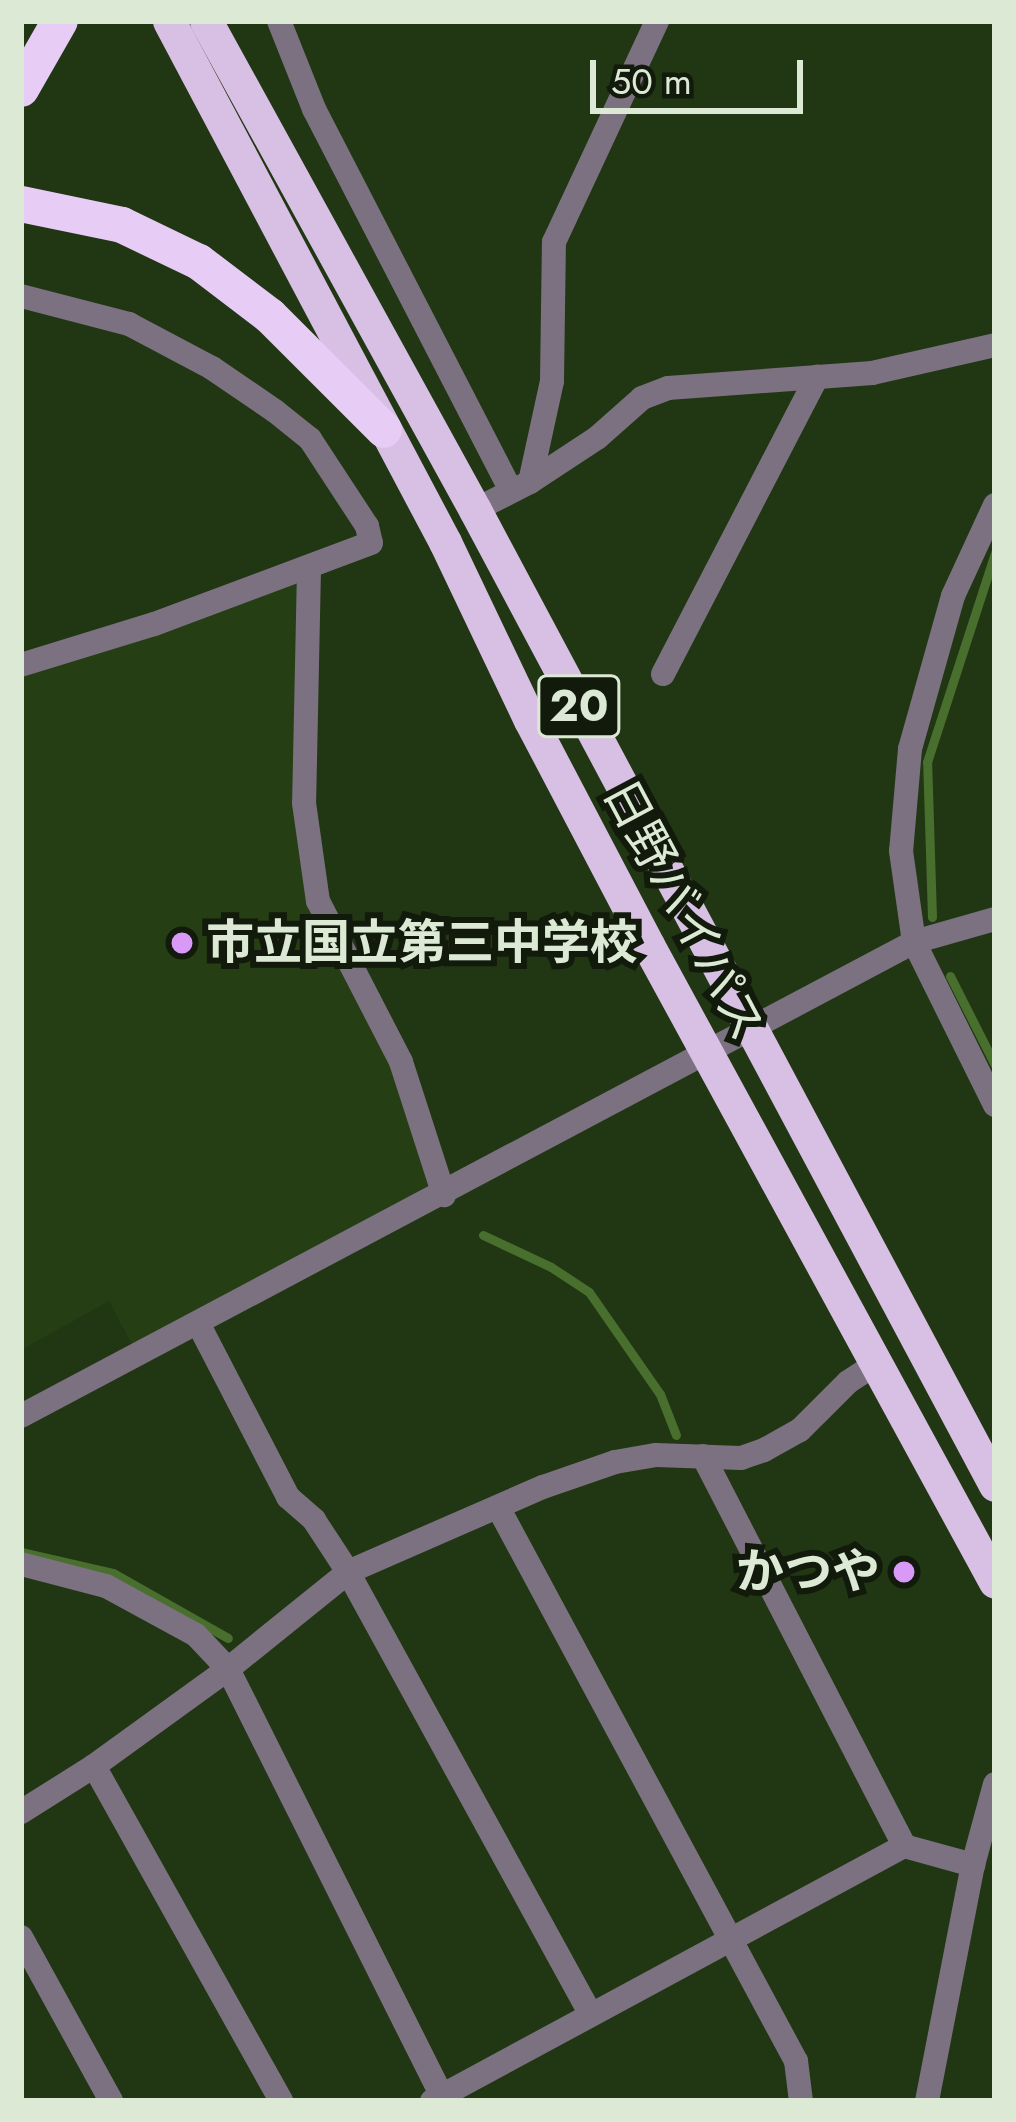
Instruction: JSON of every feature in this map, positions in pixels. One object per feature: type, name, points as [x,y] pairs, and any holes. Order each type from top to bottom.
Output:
[{"type":"highway","points":[[21,88],[60,21]]},
{"type":"highway","name":"日野バイパス","points":[[169,21],[707,1056],[995,1582]]},
{"type":"highway","name":"日野バイパス","points":[[206,21],[476,510],[995,1485]]},
{"type":"highway","points":[[21,204],[122,225],[199,262],[270,316],[384,430]]},
{"type":"street","points":[[279,21],[314,109],[520,486]]},
{"type":"street","points":[[520,486],[552,381],[554,242],[657,21]]},
{"type":"street","points":[[21,296],[129,324],[173,345],[310,439],[367,526],[371,543],[21,665]]},
{"type":"street","points":[[476,510],[597,438],[642,398],[668,388],[872,373],[995,345]]},
{"type":"street","points":[[663,674],[817,377]]},
{"type":"street","points":[[995,506],[952,596],[910,749],[902,851],[914,943],[995,1105]]},
{"type":"street","points":[[309,568],[304,803],[319,901],[401,1062],[444,1196]]},
{"type":"street","points":[[21,1416],[914,943],[995,919]]},
{"type":"street","points":[[199,1325],[289,1497],[314,1520],[348,1572],[592,2014]]},
{"type":"street","points":[[21,1811],[94,1766],[228,1669],[348,1572],[615,1462],[656,1455],[742,1458],[782,1442],[874,1366]]},
{"type":"street","points":[[703,1456],[904,1846]]},
{"type":"street","points":[[499,1508],[796,2061],[801,2101]]},
{"type":"street","points":[[21,1564],[106,1586],[196,1635],[228,1669],[437,2098],[904,1846],[973,1865]]},
{"type":"street","points":[[94,1766],[280,2101]]},
{"type":"street","points":[[927,2101],[973,1865],[995,1784]]},
{"type":"street","points":[[21,1937],[111,2101]]},
{"type":"shaded area","name":"市立国立第三中学校","points":[[309,569],[318,901],[366,985],[444,1195],[138,1356],[109,1301],[21,1350],[21,665]]},
{"type":"waterway","points":[[932,917],[927,762],[995,553]]},
{"type":"waterway","points":[[950,976],[995,1065]]},
{"type":"waterway","points":[[483,1235],[551,1267],[589,1292],[660,1394],[676,1435]]},
{"type":"waterway","points":[[21,1552],[113,1573],[228,1638]]},
{"type":"place","name":"市立国立第三中学校","points":[[182,943]]},
{"type":"place","name":"かつや","points":[[904,1572]]}]
